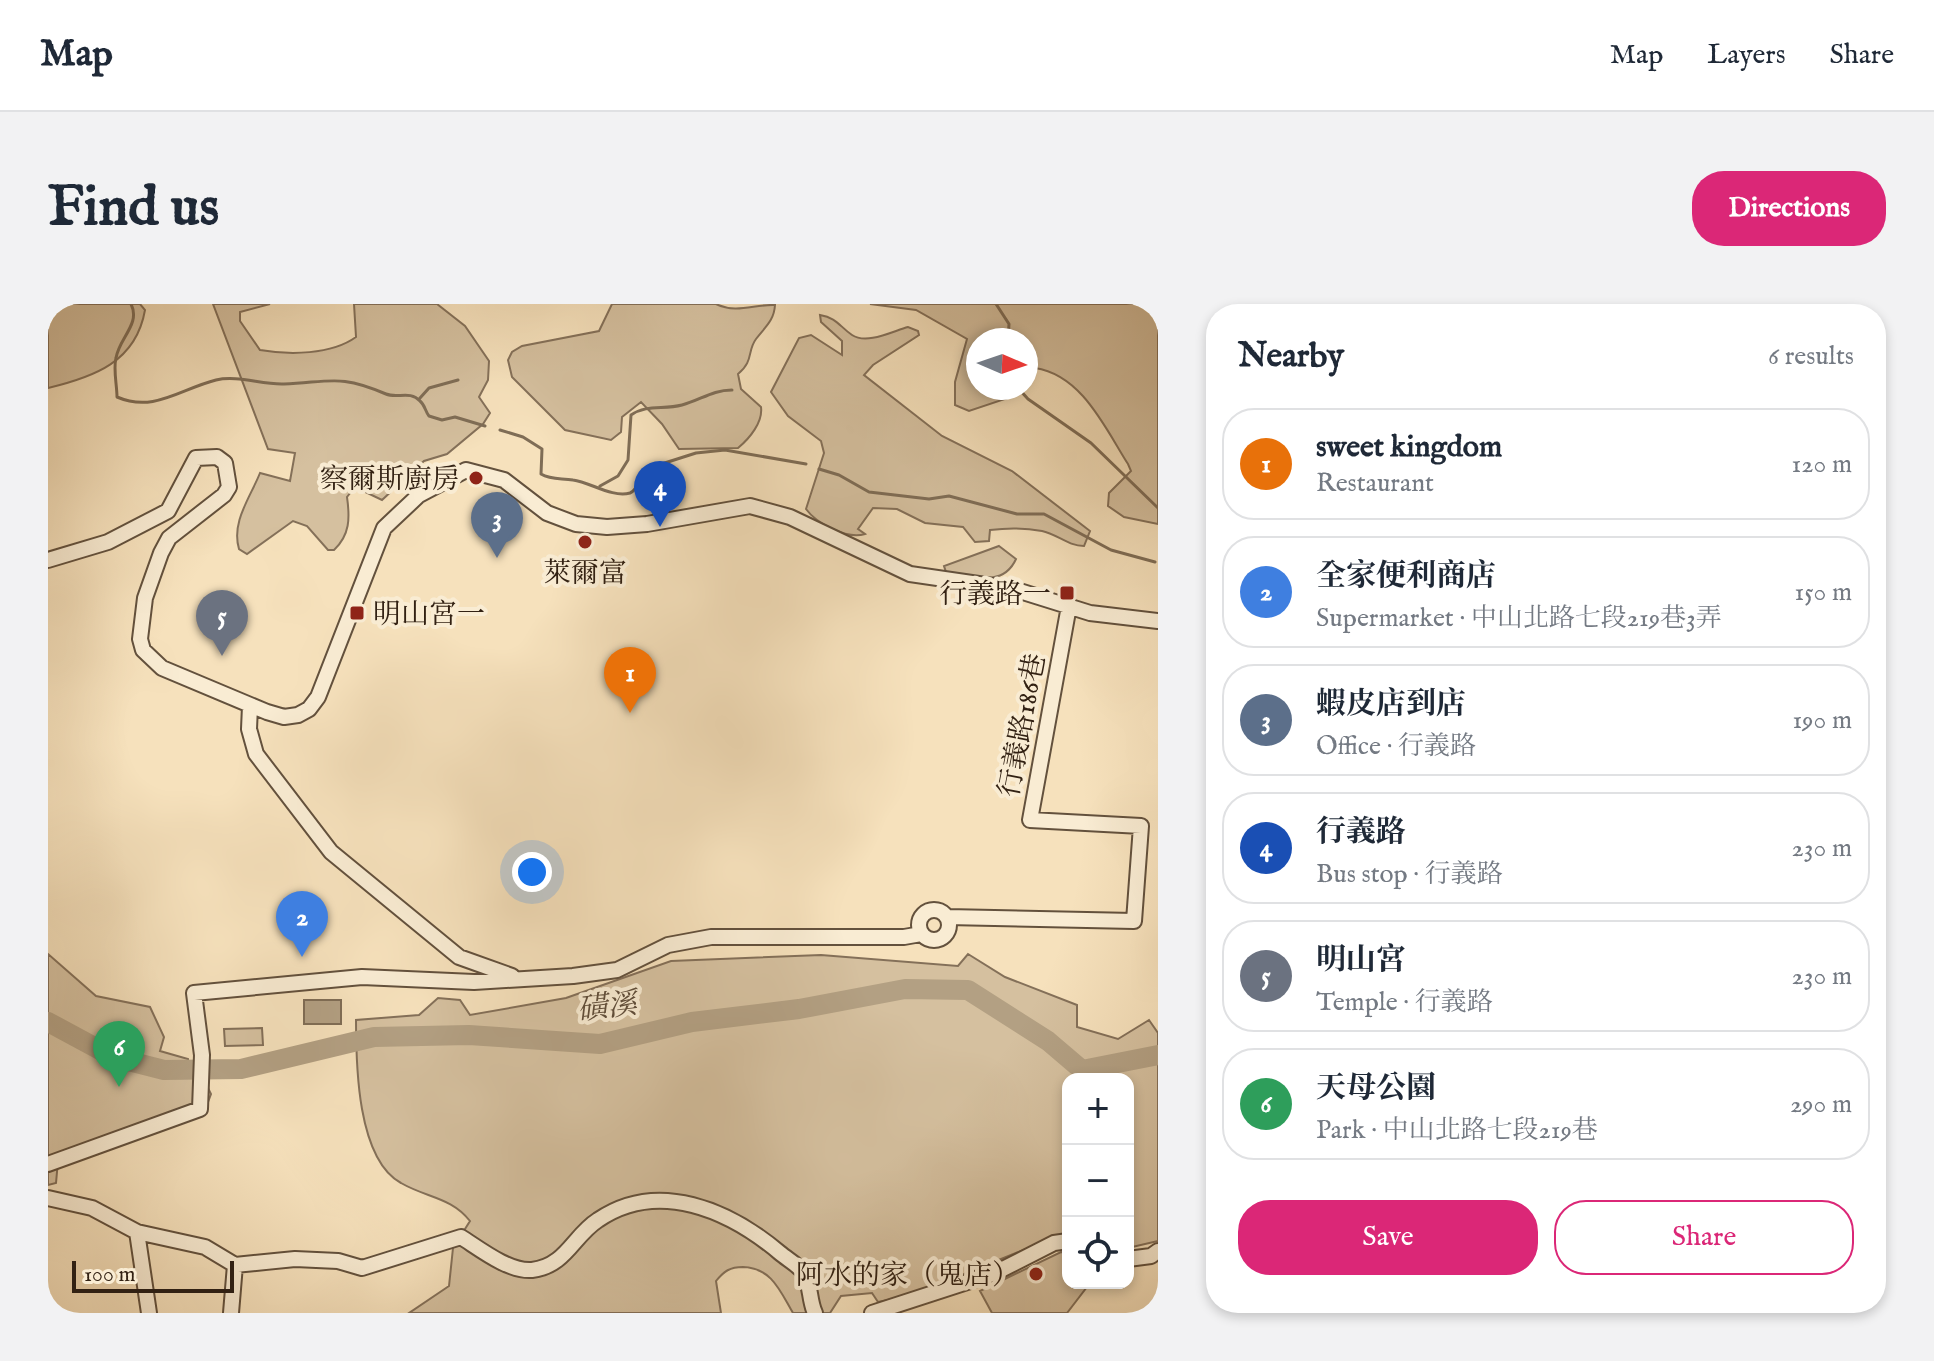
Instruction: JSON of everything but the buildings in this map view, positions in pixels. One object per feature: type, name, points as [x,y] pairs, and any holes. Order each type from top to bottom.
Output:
[{"type":"street","points":[[48,560],[95,547],[168,511],[196,458],[217,457],[225,463],[229,487],[224,495],[169,538],[145,598],[140,639],[143,650],[162,668],[250,706],[284,717],[309,709],[318,697],[384,528],[419,495],[466,470],[504,480],[547,513],[576,524],[607,527],[647,524],[750,506],[790,517],[910,574],[1013,589],[1090,613],[1158,621]]},
{"type":"street","name":"行義路186巷","points":[[948,923],[971,916],[1134,921],[1141,826],[1030,820],[1069,606]]},
{"type":"street","points":[[250,706],[249,729],[256,754],[331,852],[420,929],[459,957],[520,979]]},
{"type":"street","points":[[48,1164],[200,1109],[203,1094],[202,1055],[194,993],[362,977],[474,982],[617,970],[668,945],[711,937],[904,937],[920,928],[924,914],[934,910],[948,923],[944,937],[934,941],[920,928]]},
{"type":"street","points":[[48,1198],[92,1208],[137,1232],[205,1247],[235,1265],[295,1259],[338,1261],[362,1268],[461,1237],[521,1270],[535,1270],[558,1261],[593,1222],[619,1206],[656,1198],[710,1208],[761,1237],[804,1274],[815,1313]]},
{"type":"street","points":[[137,1232],[149,1313]]},
{"type":"street","points":[[872,1313],[995,1273],[1062,1242]]},
{"type":"street","points":[[1134,1258],[1151,1256],[1158,1251]]},
{"type":"street","points":[[231,1313],[235,1265]]},
{"type":"shaded area","points":[[48,304],[140,304],[145,310],[133,343],[122,355],[97,372],[48,388]]},
{"type":"shaded area","points":[[213,304],[270,304],[240,312],[240,321],[260,350],[297,353],[335,347],[356,337],[354,304],[437,304],[465,326],[489,361],[488,380],[479,397],[490,413],[483,424],[447,454],[424,461],[382,500],[355,487],[347,497],[346,532],[334,550],[328,550],[307,526],[293,521],[247,554],[239,549],[239,520],[260,473],[290,481],[295,453],[268,449]]},
{"type":"shaded area","points":[[612,304],[716,304],[738,308],[775,305],[771,320],[753,343],[746,365],[738,374],[741,389],[761,407],[758,424],[743,444],[738,448],[679,449],[662,424],[641,402],[622,417],[621,432],[611,440],[565,430],[512,377],[508,360],[512,352],[522,346],[599,331]]},
{"type":"shaded area","points":[[870,304],[1158,304],[1158,524],[1124,517],[1108,506],[1109,493],[1131,471],[1101,420],[1079,392],[1052,373],[1038,369],[1038,328],[966,328],[966,338],[916,310]]},
{"type":"shaded area","points":[[820,315],[834,320],[858,338],[872,338],[908,327],[918,331],[919,335],[873,365],[864,375],[942,436],[1012,471],[1090,531],[1084,546],[1047,533],[1023,529],[990,530],[989,541],[975,542],[963,527],[925,523],[897,509],[873,508],[858,529],[865,534],[850,535],[824,525],[811,514],[806,509],[824,453],[821,441],[788,416],[771,392],[799,338],[811,335],[842,355],[842,341],[821,322]]},
{"type":"shaded area","points":[[966,343],[966,400],[1002,400],[969,411],[955,405],[955,382]]},
{"type":"shaded area","points":[[999,546],[1016,559],[1003,574],[986,578],[946,572],[944,566]]},
{"type":"shaded area","points":[[48,954],[96,996],[150,1007],[164,1037],[160,1051],[188,1059],[189,1074],[205,1082],[211,1094],[205,1110],[58,1161],[56,1183],[48,1185]]},
{"type":"shaded area","points":[[968,954],[1005,977],[1077,1005],[1077,1027],[1118,1039],[1149,1020],[1158,1033],[1158,1241],[1134,1247],[1134,1073],[1062,1073],[1062,1234],[912,1295],[878,1302],[872,1293],[841,1296],[830,1313],[793,1313],[768,1276],[753,1268],[743,1267],[728,1270],[716,1281],[721,1313],[409,1313],[449,1286],[453,1248],[470,1221],[447,1202],[401,1183],[386,1171],[375,1154],[362,1109],[356,1020],[419,1015],[438,998],[460,1000],[470,1015],[566,998],[671,961],[821,955],[958,966]]},
{"type":"shaded area","points":[[304,1000],[341,1000],[341,1024],[304,1024]]},
{"type":"shaded area","points":[[262,1028],[263,1045],[225,1046],[224,1029]]},
{"type":"shaded area","points":[[1061,1252],[1062,1289],[1085,1289],[1067,1313],[992,1313],[980,1291]]},
{"type":"waterway","points":[[131,304],[133,318],[115,362],[117,397],[130,401],[155,401],[224,379],[276,384],[346,382],[390,395],[412,396],[422,403],[429,416],[442,420],[455,417],[485,426]]},
{"type":"waterway","points":[[996,304],[1009,328]]},
{"type":"waterway","points":[[420,398],[429,388],[458,380]]},
{"type":"waterway","points":[[600,486],[618,476],[628,460],[631,415],[643,410],[682,405],[712,393],[732,390]]},
{"type":"waterway","points":[[1029,400],[1091,443],[1158,508]]},
{"type":"waterway","points":[[500,430],[523,437],[542,449],[541,474],[580,481],[623,494],[633,491],[649,468],[696,453],[725,450],[806,464]]},
{"type":"waterway","points":[[819,469],[839,475],[869,492],[929,499],[949,496],[1017,514],[1044,514],[1111,550],[1155,562]]},
{"type":"waterway","name":"磺溪","points":[[48,1022],[113,1057],[164,1070],[241,1069],[374,1037],[469,1035],[600,1044],[692,1022],[799,1009],[905,989],[968,990],[1048,1041],[1082,1070],[1158,1055]]},
{"type":"place","name":"察爾斯廚房","points":[[476,478]]},
{"type":"place","name":"行義路","points":[[660,527]]},
{"type":"place","name":"萊爾富","points":[[585,542]]},
{"type":"place","name":"蝦皮店到店","points":[[497,558]]},
{"type":"place","name":"行義路一","points":[[1067,593]]},
{"type":"place","name":"明山宮一","points":[[357,613]]},
{"type":"place","name":"明山宮","points":[[222,656]]},
{"type":"place","name":"sweet kingdom","points":[[630,713]]},
{"type":"place","name":"全家便利商店","points":[[302,957]]},
{"type":"place","name":"天母公園","points":[[119,1087]]},
{"type":"place","name":"阿水的家（鬼店）","points":[[1036,1274]]}]
